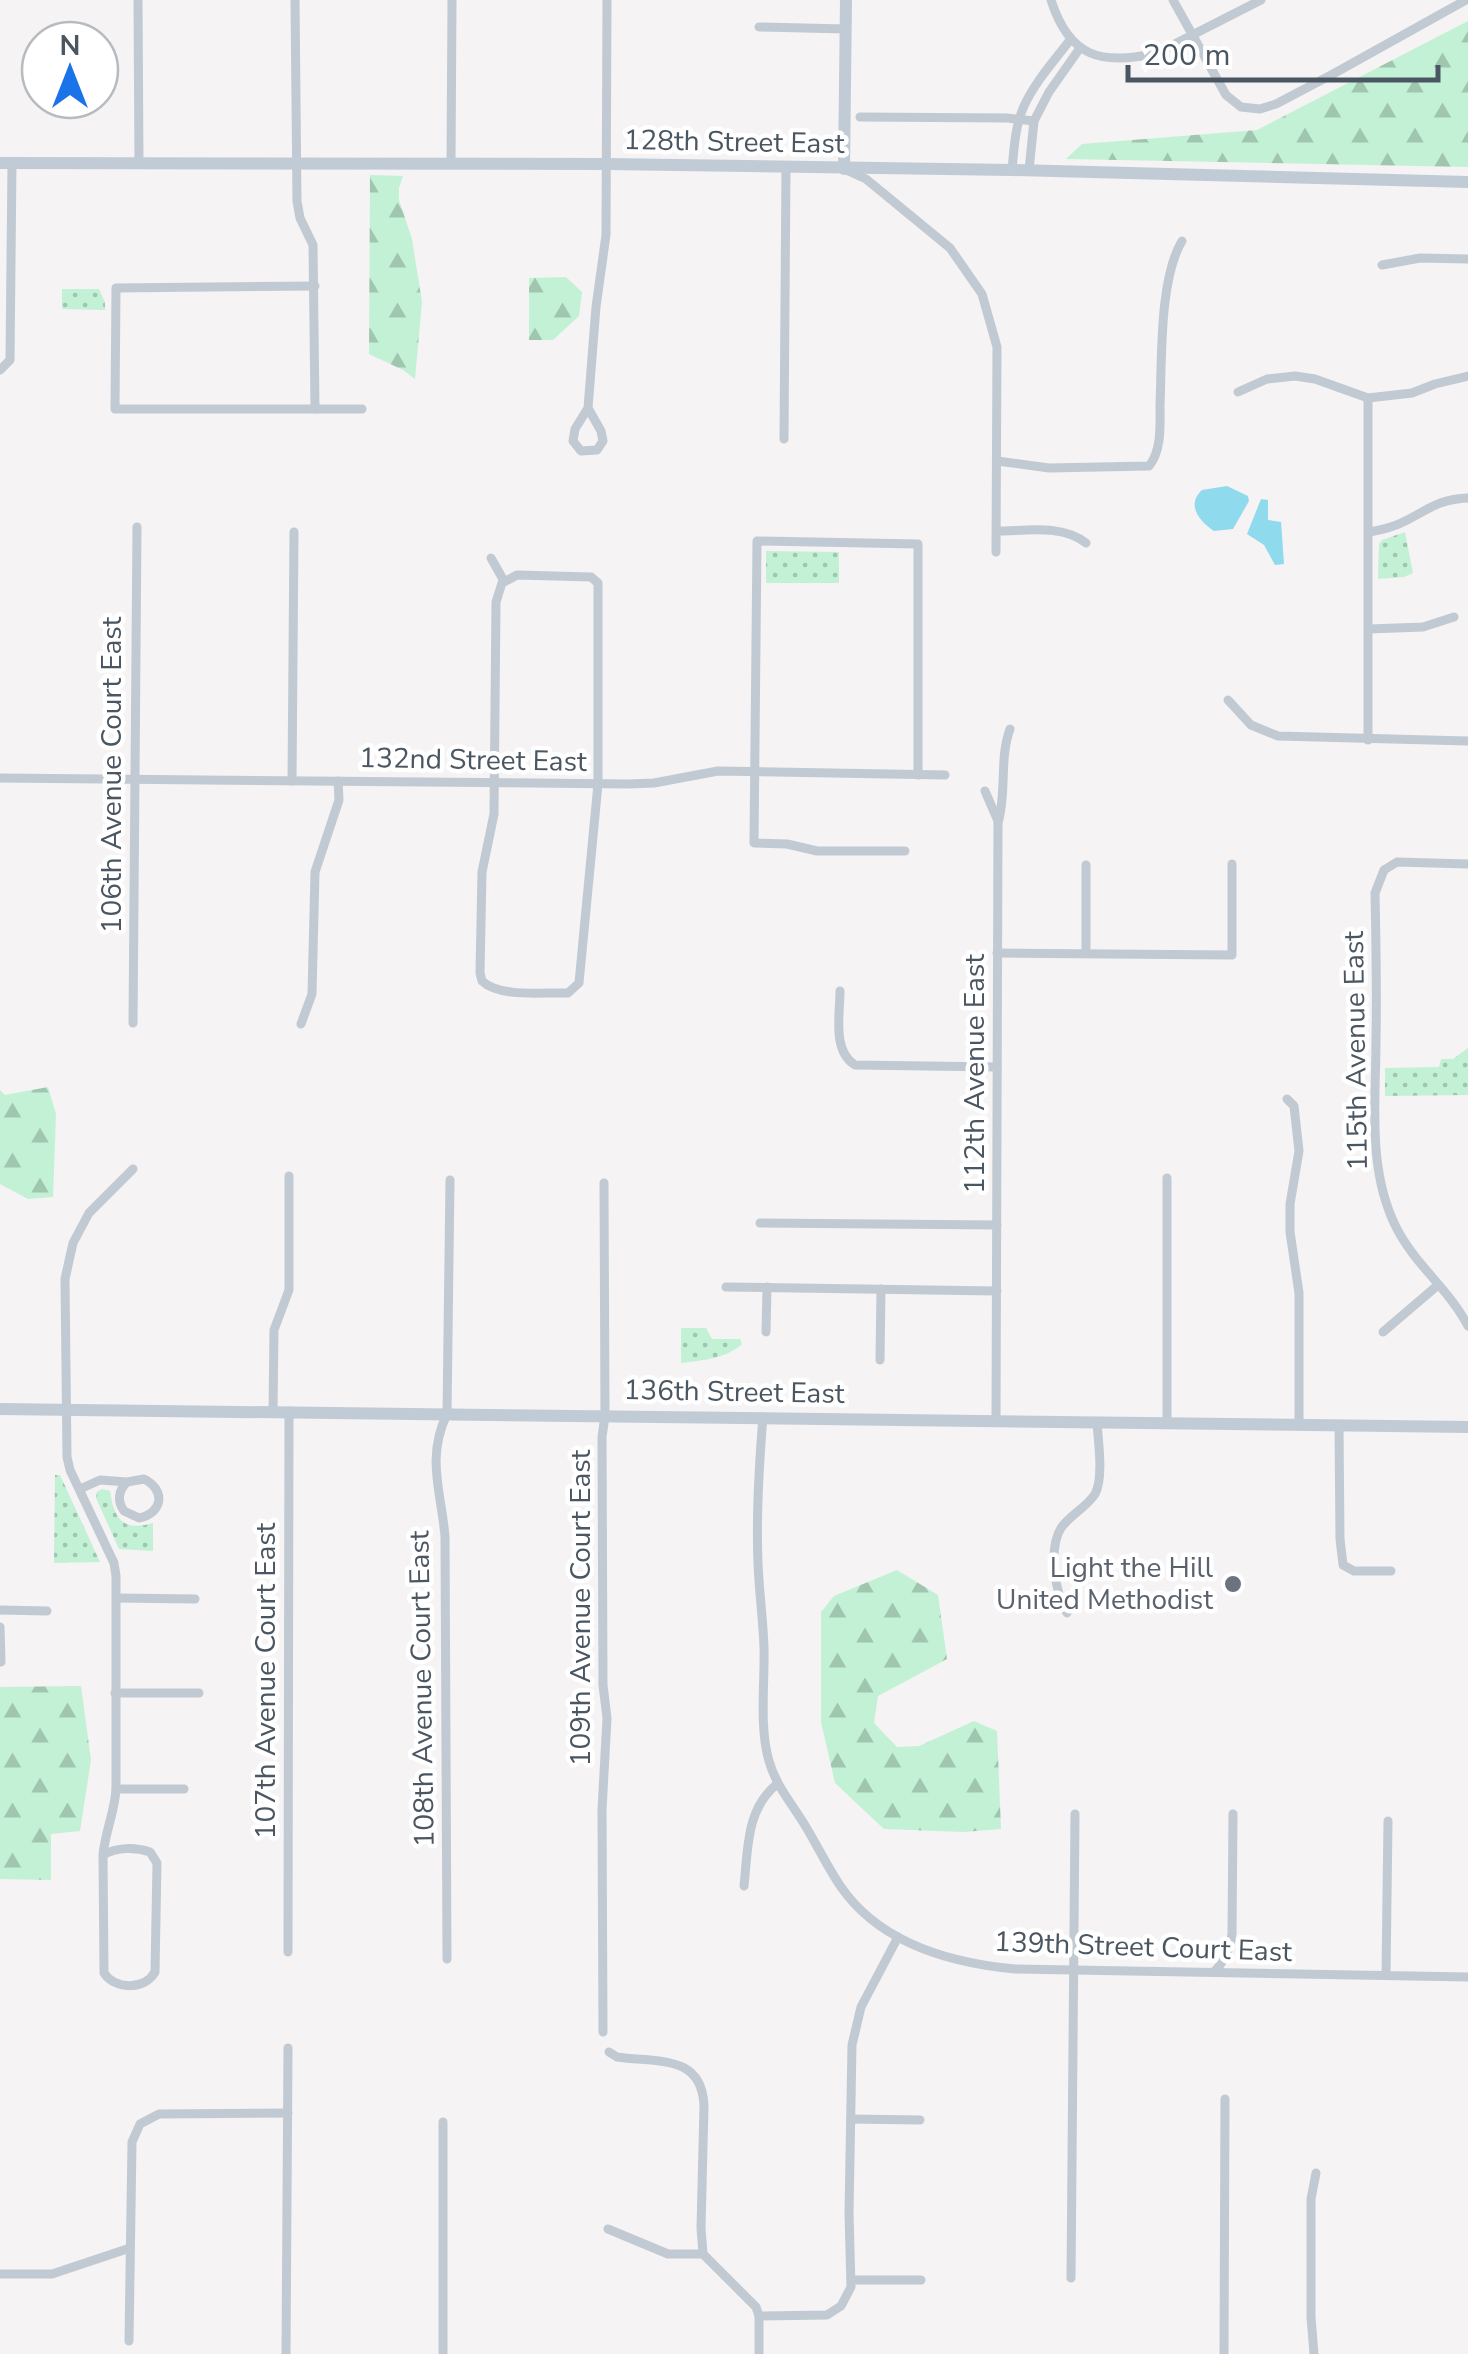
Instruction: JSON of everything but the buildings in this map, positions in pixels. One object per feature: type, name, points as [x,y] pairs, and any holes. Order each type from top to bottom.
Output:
[{"type":"street","points":[[138,0],[138,164]]},
{"type":"street","points":[[295,0],[297,202],[313,245],[315,409]]},
{"type":"street","points":[[452,0],[452,164]]},
{"type":"street","points":[[588,408],[603,441],[597,450],[581,451],[573,441],[588,408],[606,235],[607,0]]},
{"type":"street","points":[[846,0],[844,168],[866,178],[950,248],[982,294],[997,348],[996,552]]},
{"type":"street","points":[[1051,0],[1058,22],[1070,40],[1080,48],[1114,58],[1157,52],[1260,0]]},
{"type":"street","points":[[1173,0],[1226,94],[1236,104],[1260,109],[1276,104],[1466,0]]},
{"type":"street","points":[[758,27],[846,30]]},
{"type":"street","points":[[1012,170],[1020,118],[1030,95],[1070,40]]},
{"type":"street","points":[[1029,170],[1034,121],[1080,48]]},
{"type":"street","points":[[860,116],[1034,121]]},
{"type":"street","points":[[0,370],[10,360],[6,163]]},
{"type":"street","name":"128th Street East","points":[[6,163],[607,164],[1468,182]]},
{"type":"street","points":[[784,439],[786,168]]},
{"type":"street","points":[[997,461],[1048,468],[1152,463],[1160,428],[1168,288],[1182,242]]},
{"type":"street","points":[[1382,265],[1420,258],[1468,259]]},
{"type":"street","points":[[314,286],[116,288],[116,409],[362,409]]},
{"type":"street","points":[[1238,392],[1267,380],[1295,376],[1368,398],[1412,393],[1468,376]]},
{"type":"street","points":[[1368,398],[1368,740]]},
{"type":"street","points":[[1370,532],[1391,528],[1431,505],[1468,498]]},
{"type":"street","name":"106th Avenue Court East","points":[[133,1023],[136,528]]},
{"type":"street","points":[[997,530],[1064,531],[1086,543]]},
{"type":"street","points":[[292,781],[294,532]]},
{"type":"street","points":[[905,851],[817,851],[787,844],[754,843],[756,540],[918,544],[918,775]]},
{"type":"street","points":[[491,558],[504,581]]},
{"type":"street","points":[[516,575],[579,576],[596,579],[598,583],[598,784],[579,984],[568,992],[504,992],[488,987],[480,973],[480,892],[494,814],[496,602],[504,581],[516,575]]},
{"type":"street","points":[[1369,629],[1423,627],[1454,617]]},
{"type":"street","points":[[1228,700],[1251,725],[1278,736],[1468,742]]},
{"type":"street","name":"112th Avenue East","points":[[996,1421],[998,823],[1004,751],[1010,729]]},
{"type":"street","name":"132nd Street East","points":[[0,778],[598,784],[654,782],[718,771],[944,775]]},
{"type":"street","points":[[300,1024],[312,994],[315,872],[339,800],[338,781]]},
{"type":"street","points":[[985,791],[998,823]]},
{"type":"street","name":"115th Avenue East","points":[[1468,864],[1397,862],[1384,870],[1375,893],[1378,1170],[1397,1228],[1468,1326]]},
{"type":"street","points":[[997,953],[1232,956],[1232,864]]},
{"type":"street","points":[[1086,865],[1086,953]]},
{"type":"street","points":[[840,991],[840,1043],[844,1056],[855,1065],[997,1067]]},
{"type":"street","points":[[1287,1099],[1294,1106],[1298,1151],[1290,1232],[1299,1293],[1299,1425]]},
{"type":"street","points":[[103,1855],[116,1849],[144,1850],[157,1863],[156,1963],[152,1979],[144,1983],[115,1983],[104,1972],[103,1855],[104,1839],[116,1789],[117,1598],[114,1564],[70,1470],[66,1410],[66,1278],[73,1243],[89,1213],[133,1169]]},
{"type":"street","points":[[273,1411],[274,1330],[289,1290],[289,1176]]},
{"type":"street","points":[[1166,1422],[1167,1178]]},
{"type":"street","name":"108th Avenue Court East","points":[[447,1959],[445,1536],[436,1464],[441,1427],[447,1414],[450,1180]]},
{"type":"street","name":"109th Avenue Court East","points":[[603,2032],[602,1810],[607,1718],[602,1684],[604,1183]]},
{"type":"street","points":[[760,1223],[997,1225]]},
{"type":"street","points":[[1383,1332],[1438,1285]]},
{"type":"street","points":[[726,1287],[996,1291]]},
{"type":"street","points":[[766,1332],[767,1287]]},
{"type":"street","points":[[880,1360],[881,1289]]},
{"type":"street","name":"136th Street East","points":[[0,1409],[1468,1427]]},
{"type":"street","name":"107th Avenue Court East","points":[[288,1952],[289,1411]]},
{"type":"street","points":[[744,1886],[755,1812],[762,1798],[777,1784],[766,1745],[758,1566],[764,1417]]},
{"type":"street","points":[[1067,1613],[1060,1602],[1055,1578],[1058,1537],[1063,1526],[1097,1490],[1097,1422]]},
{"type":"street","points":[[1339,1426],[1343,1565],[1354,1571],[1391,1571]]},
{"type":"street","points":[[80,1489],[100,1480],[144,1479],[153,1485],[159,1498],[152,1513],[139,1518],[124,1511],[120,1498],[128,1482]]},
{"type":"street","points":[[117,1598],[195,1599]]},
{"type":"street","points":[[0,1610],[47,1610]]},
{"type":"street","points":[[0,1627],[1,1662]]},
{"type":"street","points":[[115,1693],[199,1694]]},
{"type":"street","name":"139th Street Court East","points":[[777,1784],[842,1888],[876,1923],[944,1956],[1015,1970],[1468,1977]]},
{"type":"street","points":[[116,1789],[184,1789]]},
{"type":"street","points":[[1071,2278],[1076,1814]]},
{"type":"street","points":[[1214,1972],[1228,1952],[1232,1934],[1233,1814]]},
{"type":"street","points":[[1386,1975],[1388,1821]]},
{"type":"street","points":[[759,2316],[831,2313],[844,2302],[851,2280],[850,2074],[855,2025],[898,1937]]},
{"type":"street","points":[[286,2354],[288,2048]]},
{"type":"street","points":[[610,2052],[682,2066],[694,2075],[704,2094],[703,2254],[756,2308],[758,2354]]},
{"type":"street","points":[[1224,2354],[1226,2098]]},
{"type":"street","points":[[129,2340],[135,2131],[159,2114],[288,2112]]},
{"type":"street","points":[[851,2119],[920,2120]]},
{"type":"street","points":[[443,2354],[444,2122]]},
{"type":"street","points":[[1314,2354],[1311,2199],[1316,2173]]},
{"type":"street","points":[[608,2229],[668,2254],[703,2254]]},
{"type":"street","points":[[0,2274],[52,2274],[130,2248]]},
{"type":"street","points":[[851,2280],[921,2280]]},
{"type":"green space","points":[[1468,21],[1468,167],[1066,159],[1082,144],[1257,130]]},
{"type":"green space","points":[[370,175],[403,176],[399,200],[412,239],[422,302],[415,379],[369,354]]},
{"type":"green space","points":[[566,277],[582,292],[579,316],[553,340],[529,340],[529,278]]},
{"type":"green space","points":[[62,289],[99,289],[105,310],[62,309]]},
{"type":"green space","points":[[1405,532],[1413,573],[1378,579],[1379,544]]},
{"type":"green space","points":[[766,551],[839,552],[839,583],[766,583]]},
{"type":"green space","points":[[1468,1048],[1468,1095],[1385,1096],[1385,1068],[1439,1067],[1441,1059],[1453,1059]]},
{"type":"green space","points":[[48,1087],[56,1114],[53,1197],[28,1199],[0,1184],[0,1090],[5,1095]]},
{"type":"green space","points":[[681,1328],[706,1328],[712,1339],[740,1339],[742,1344],[721,1356],[681,1363]]},
{"type":"green space","points":[[55,1475],[60,1475],[100,1562],[54,1563]]},
{"type":"green space","points":[[102,1489],[110,1491],[122,1521],[134,1526],[153,1523],[153,1551],[119,1549],[96,1498]]},
{"type":"green space","points":[[897,1570],[938,1595],[947,1659],[878,1696],[874,1723],[897,1747],[919,1746],[974,1721],[997,1731],[1001,1829],[884,1829],[835,1783],[821,1722],[821,1612],[834,1596]]},
{"type":"green space","points":[[81,1686],[91,1760],[80,1831],[51,1834],[51,1880],[0,1879],[0,1687]]},
{"type":"water","points":[[1227,486],[1248,496],[1249,501],[1233,529],[1214,531],[1199,518],[1195,501],[1202,490]]},
{"type":"water","points":[[1261,499],[1268,500],[1268,520],[1281,522],[1284,564],[1275,565],[1264,545],[1247,534]]},
{"type":"place","name":"Light the Hill United Methodist","points":[[1233,1584]]}]
